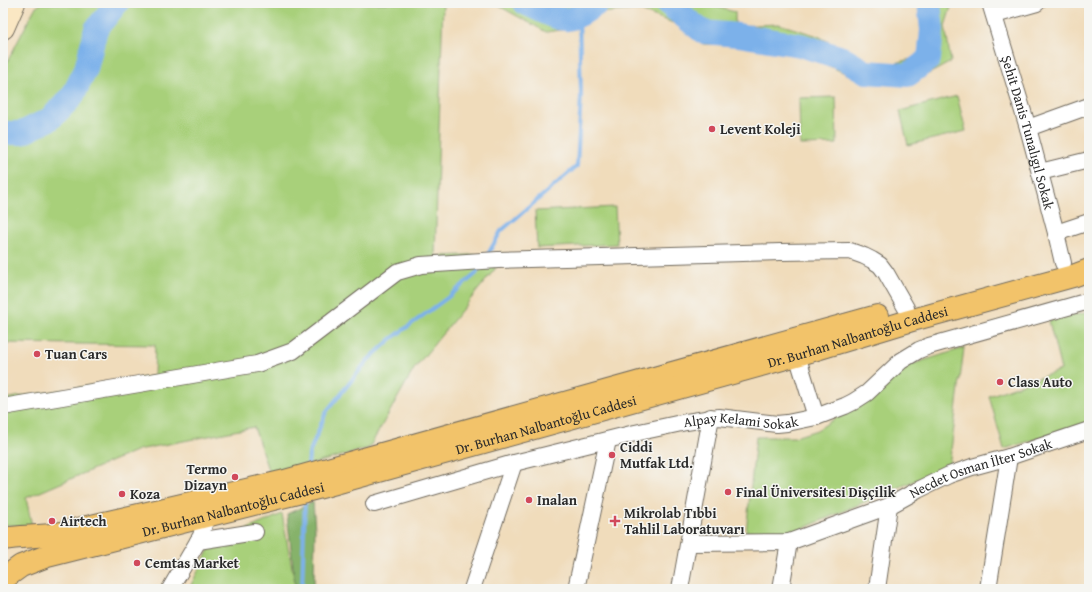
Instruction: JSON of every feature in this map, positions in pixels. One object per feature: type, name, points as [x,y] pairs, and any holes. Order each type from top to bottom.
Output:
[{"type":"main road","name":"Dr. Burhan Nalbantoğlu Caddesi","points":[[324,478],[1063,263],[1089,254]]},
{"type":"main road","name":"Dr. Burhan Nalbantoğlu Caddesi","points":[[3,539],[57,534],[279,490],[797,356],[909,321],[1073,276],[1089,270]]},
{"type":"main road","name":"Dr. Burhan Nalbantoğlu Caddesi","points":[[3,578],[22,566],[47,556],[206,517],[279,490]]},
{"type":"street","points":[[3,28],[14,3]]},
{"type":"street","points":[[992,9],[1038,3]]},
{"type":"street","name":"Şehit Danis Tunalıgıl Sokak","points":[[992,9],[1028,128],[1063,263]]},
{"type":"street","points":[[1028,128],[1089,106]]},
{"type":"street","points":[[1040,172],[1089,160]]},
{"type":"street","points":[[1056,233],[1089,222]]},
{"type":"street","points":[[3,407],[257,364],[293,351],[397,272],[421,265],[498,260],[850,251],[868,258],[880,266],[906,308]]},
{"type":"street","name":"Alpay Kelami Sokak","points":[[374,504],[514,463],[635,433],[711,417],[728,417],[787,424],[816,417],[853,402],[867,393],[901,361],[924,348],[1089,301]]},
{"type":"street","points":[[797,356],[816,417]]},
{"type":"street","points":[[680,589],[711,417]]},
{"type":"street","name":"Necdet Osman İlter Sokak","points":[[689,543],[790,542],[889,506],[918,490],[950,476],[1089,430]]},
{"type":"street","points":[[576,589],[608,440]]},
{"type":"street","points":[[988,589],[1009,457]]},
{"type":"street","points":[[472,589],[514,463]]},
{"type":"street","points":[[877,589],[889,506]]},
{"type":"street","points":[[170,589],[201,536],[206,517]]},
{"type":"street","points":[[198,541],[255,532]]},
{"type":"street","points":[[781,589],[790,542]]},
{"type":"green space","points":[[42,3],[443,3],[435,256],[501,254],[495,269],[414,369],[369,448],[270,476],[254,427],[138,450],[26,498],[32,526],[3,525],[3,399],[154,376],[155,345],[3,343],[3,70],[35,8]]},
{"type":"green space","points":[[480,3],[701,3],[735,12],[735,26],[779,24],[818,36],[865,61],[896,63],[918,57],[926,43],[920,3],[955,3],[952,4],[945,26],[951,62],[919,79],[865,82],[802,54],[776,51],[765,46],[703,44],[676,24],[638,10],[596,13],[568,29],[546,32],[499,6]]},
{"type":"green space","points":[[957,96],[966,131],[908,145],[900,111]]},
{"type":"green space","points":[[836,97],[837,144],[800,145],[799,98]]},
{"type":"green space","points":[[615,207],[617,244],[537,248],[535,211]]},
{"type":"green space","points":[[1089,312],[1089,423],[1004,449],[989,396],[1061,370],[1049,321]]},
{"type":"green space","points":[[964,348],[949,466],[790,534],[746,532],[756,437],[795,437],[817,430],[879,391],[906,366]]},
{"type":"green space","points":[[313,502],[315,529],[314,589],[294,589],[295,584],[287,514]]},
{"type":"green space","points":[[282,514],[295,584],[294,589],[189,589],[211,545]]},
{"type":"waterway","points":[[3,133],[22,133],[50,119],[72,97],[86,69],[96,29],[117,3]]},
{"type":"waterway","points":[[525,3],[553,16],[564,19],[576,16],[598,3]]},
{"type":"waterway","points":[[667,3],[703,32],[738,35],[800,45],[842,58],[866,72],[908,75],[929,59],[932,30],[929,3]]},
{"type":"waterway","points":[[487,256],[501,231],[577,166],[581,96],[579,16]]},
{"type":"waterway","points":[[308,467],[309,454],[326,412],[368,360],[391,339],[447,298],[476,274],[481,265]]},
{"type":"waterway","points":[[302,589],[305,497]]},
{"type":"place","name":"Levent Koleji","points":[[712,129]]},
{"type":"place","name":"Tuan Cars","points":[[37,354]]},
{"type":"place","name":"Class Auto","points":[[1000,382]]},
{"type":"place","name":"Ciddi Mutfak Ltd.","points":[[612,455]]},
{"type":"place","name":"Termo Dizayn","points":[[235,477]]},
{"type":"place","name":"Final Üniversitesi Dişçilik","points":[[728,492]]},
{"type":"place","name":"Koza","points":[[122,494]]},
{"type":"place","name":"Inalan","points":[[529,500]]},
{"type":"place","name":"Airtech","points":[[52,521]]},
{"type":"place","name":"Mikrolab Tıbbi Tahlil Laboratuvarı","points":[[615,521]]},
{"type":"place","name":"Cemtas Market","points":[[137,563]]}]
